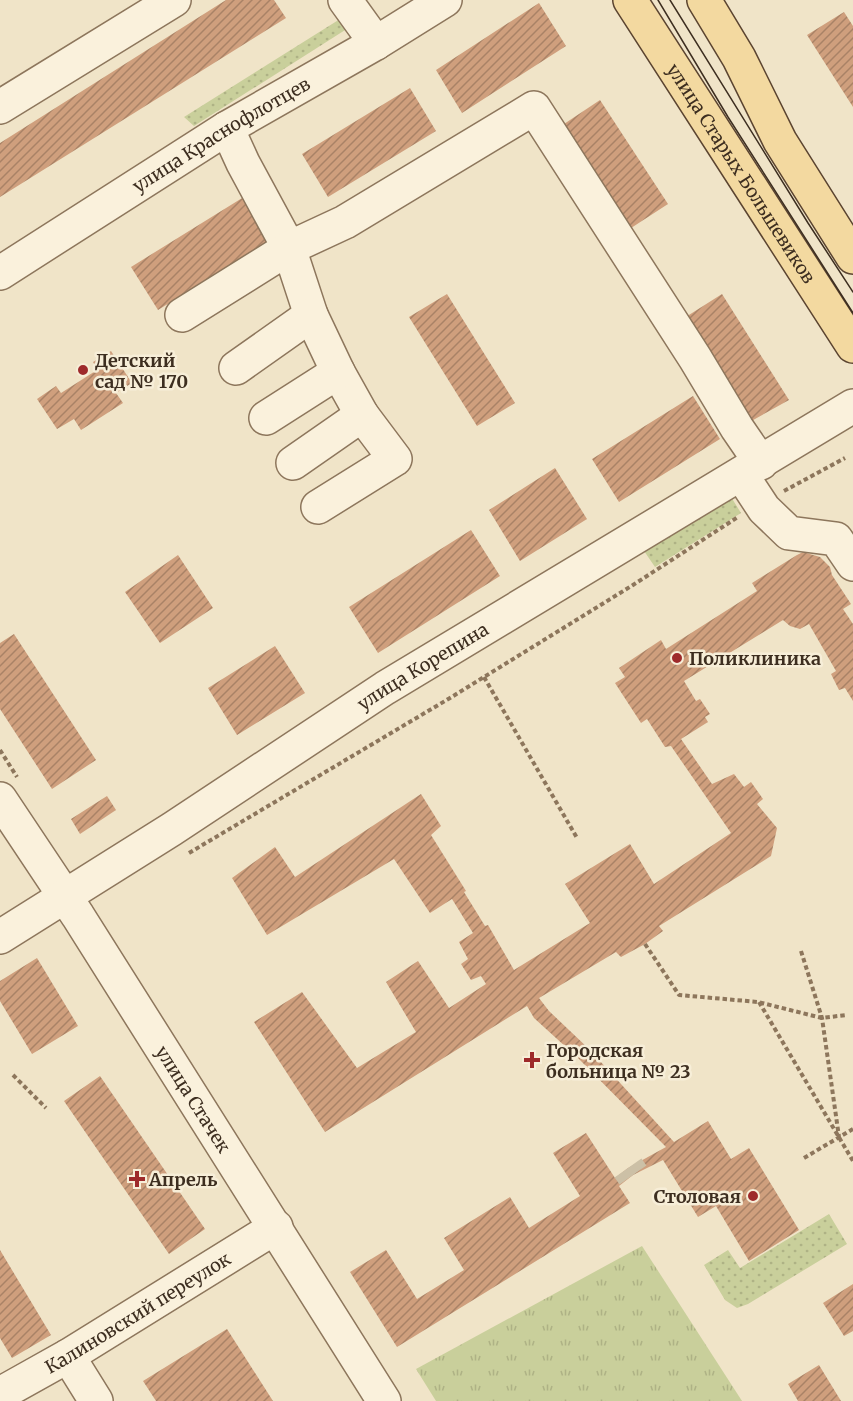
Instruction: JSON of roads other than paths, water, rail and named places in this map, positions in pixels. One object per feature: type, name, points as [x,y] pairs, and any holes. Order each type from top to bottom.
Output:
[{"type":"main road","name":"улица Старых Большевиков","points":[[630,0],[853,346]]},
{"type":"main road","points":[[704,0],[739,58],[780,141],[853,257]]},
{"type":"street","points":[[0,107],[174,0]]},
{"type":"street","points":[[345,0],[376,43]]},
{"type":"street","name":"улица Краснофлотцев","points":[[0,273],[227,128],[376,43],[446,0]]},
{"type":"street","points":[[182,315],[289,248],[345,222],[534,108],[695,358],[737,428],[760,503],[789,533],[836,539],[853,564]]},
{"type":"street","points":[[227,128],[243,163],[289,248],[311,315],[338,372],[362,415],[395,459],[318,507]]},
{"type":"street","points":[[236,368],[311,315]]},
{"type":"street","points":[[266,418],[338,372]]},
{"type":"street","name":"улица Корепина","points":[[0,937],[172,830],[385,688],[853,406]]},
{"type":"street","points":[[293,463],[362,415]]},
{"type":"street","name":"улица Стачек","points":[[0,799],[276,1227],[384,1401]]},
{"type":"street","name":"Калиновский переулок","points":[[0,1394],[68,1356],[276,1227]]},
{"type":"street","points":[[68,1356],[96,1401]]},
{"type":"tunnel","points":[[628,1168],[633,1175]]},
{"type":"tram line","points":[[658,0],[728,117],[853,313]]},
{"type":"tram line","points":[[670,0],[853,292]]},
{"type":"place","name":"Детский сад № 170","points":[[83,370]]},
{"type":"place","name":"Поликлиника","points":[[677,658]]},
{"type":"place","name":"Городская больница № 23","points":[[532,1060]]},
{"type":"place","name":"Апрель","points":[[137,1179]]},
{"type":"place","name":"Столовая","points":[[753,1196]]}]
